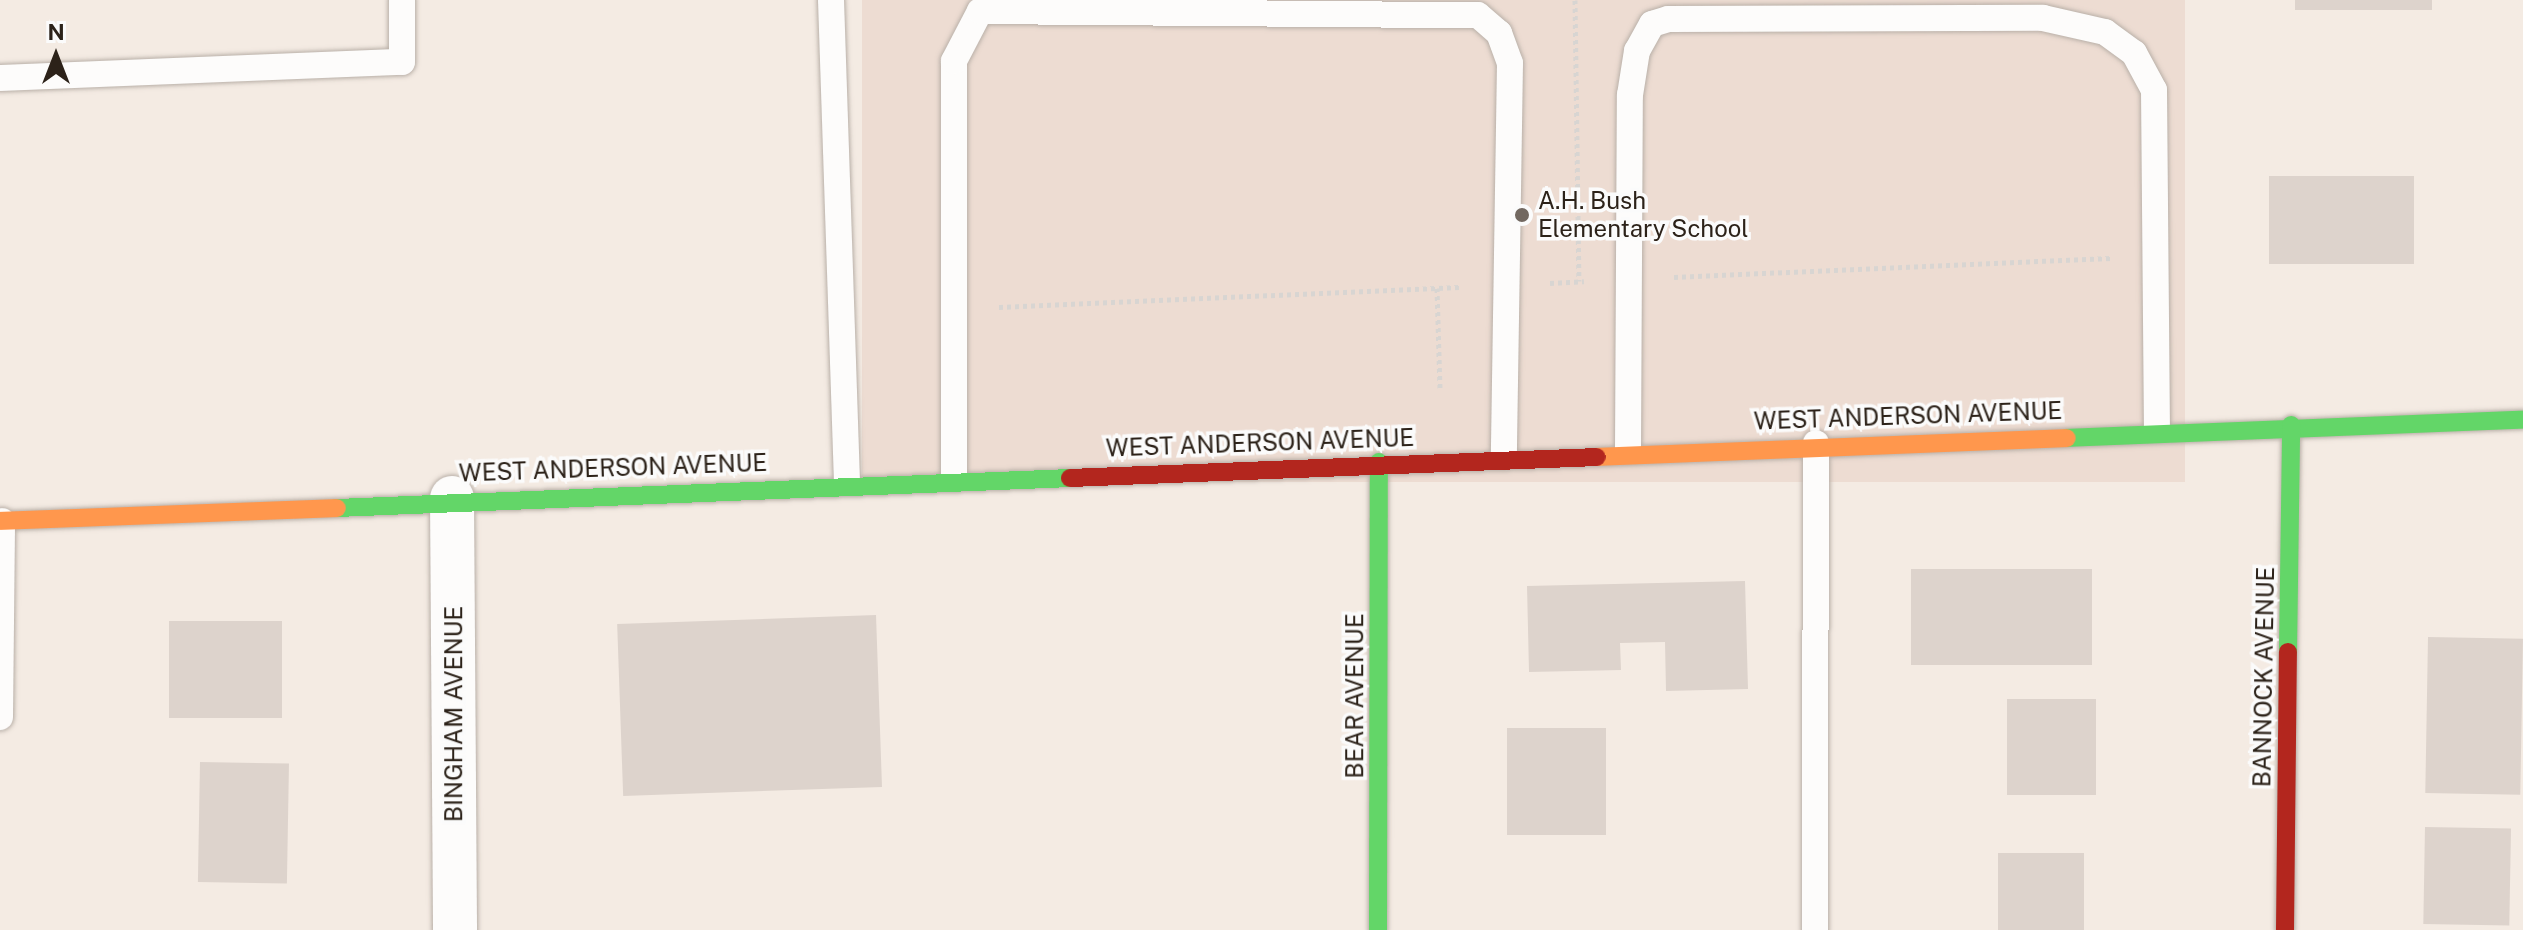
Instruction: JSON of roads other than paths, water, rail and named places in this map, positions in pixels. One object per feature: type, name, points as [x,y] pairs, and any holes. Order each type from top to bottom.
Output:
[{"type":"street","name":"WEST ANDERSON AVENUE","points":[[1,521],[452,498],[1816,443],[2291,425],[2523,420]]},
{"type":"street","name":"BANNOCK AVENUE","points":[[2285,930],[2291,425]]},
{"type":"street","name":"BEAR AVENUE","points":[[1378,930],[1379,462]]},
{"type":"street","name":"BINGHAM AVENUE","points":[[452,498],[455,930]]},
{"type":"lane","points":[[0,78],[402,62],[402,0]]},
{"type":"lane","points":[[831,0],[847,483]]},
{"type":"lane","points":[[954,479],[954,61],[980,11],[1478,15],[1499,33],[1510,63],[1504,457]]},
{"type":"lane","points":[[1628,451],[1630,95],[1637,51],[1652,24],[2043,18],[2105,32],[2134,53],[2154,90],[2157,430]]},
{"type":"lane","points":[[1815,930],[1816,443]]},
{"type":"lane","points":[[0,717],[1,521]]},
{"type":"place","name":"A.H. Bush Elementary School","points":[[1522,215]]}]
